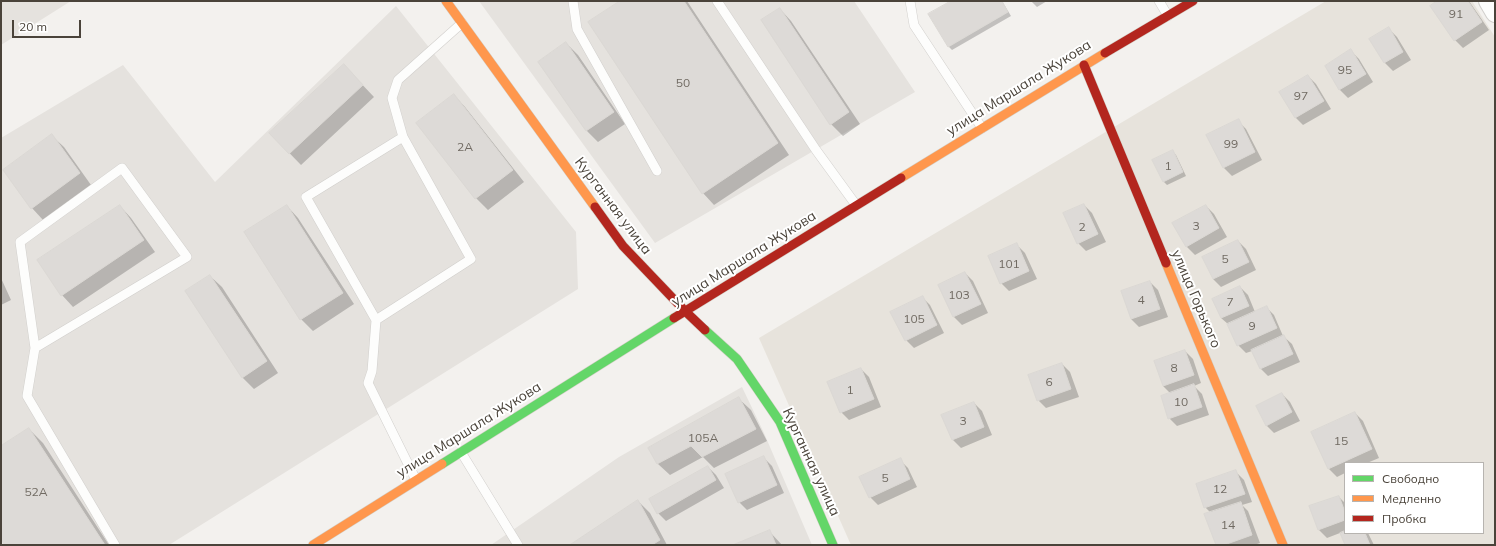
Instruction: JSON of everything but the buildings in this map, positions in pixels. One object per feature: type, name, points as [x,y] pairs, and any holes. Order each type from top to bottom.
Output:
[{"type":"street","name":"Курганная улица","points":[[446,1],[623,246],[685,312],[737,359],[780,422],[833,545]]},
{"type":"street","name":"улица Маршала Жукова","points":[[313,545],[982,128],[1084,65],[1193,1]]},
{"type":"street","points":[[1488,1],[1495,13]]},
{"type":"street","name":"улица Горького","points":[[1084,65],[1283,545]]},
{"type":"lane","points":[[573,1],[577,29],[657,171]]},
{"type":"lane","points":[[717,1],[816,150],[856,206]]},
{"type":"lane","points":[[910,1],[914,25],[982,128]]},
{"type":"lane","points":[[1159,1],[1168,16]]},
{"type":"lane","points":[[376,320],[471,259],[403,137],[392,98],[398,80],[462,23]]},
{"type":"lane","points":[[403,137],[306,197],[376,320],[372,371],[368,383],[416,480]]},
{"type":"lane","points":[[35,348],[188,257],[122,168],[20,242],[35,348],[27,396],[115,545]]},
{"type":"lane","points":[[461,452],[518,545]]},
{"type":"shaded area","points":[[1,1],[71,1],[1,45]]},
{"type":"shaded area","points":[[479,1],[854,1],[915,92],[655,243]]},
{"type":"shaded area","points":[[1326,1],[1472,1],[1495,37],[1495,545],[851,545],[759,338]]},
{"type":"shaded area","points":[[396,6],[576,232],[578,289],[169,545],[1,545],[1,138],[123,65],[215,182]]},
{"type":"shaded area","points":[[742,387],[764,433],[812,545],[491,545],[619,457]]},
{"type":"traffic: fast","points":[[442,464],[674,318]]},
{"type":"traffic: fast","points":[[705,330],[737,359],[780,422],[833,545]]},
{"type":"traffic: slow","points":[[446,1],[595,207]]},
{"type":"traffic: slow","points":[[901,178],[1105,53]]},
{"type":"traffic: slow","points":[[1166,263],[1283,545]]},
{"type":"traffic: slow","points":[[313,545],[442,464]]},
{"type":"traffic: jam","points":[[1105,53],[1193,1]]},
{"type":"traffic: jam","points":[[1084,65],[1166,263]]},
{"type":"traffic: jam","points":[[674,318],[901,178]]},
{"type":"traffic: jam","points":[[595,207],[623,246],[705,330]]}]
